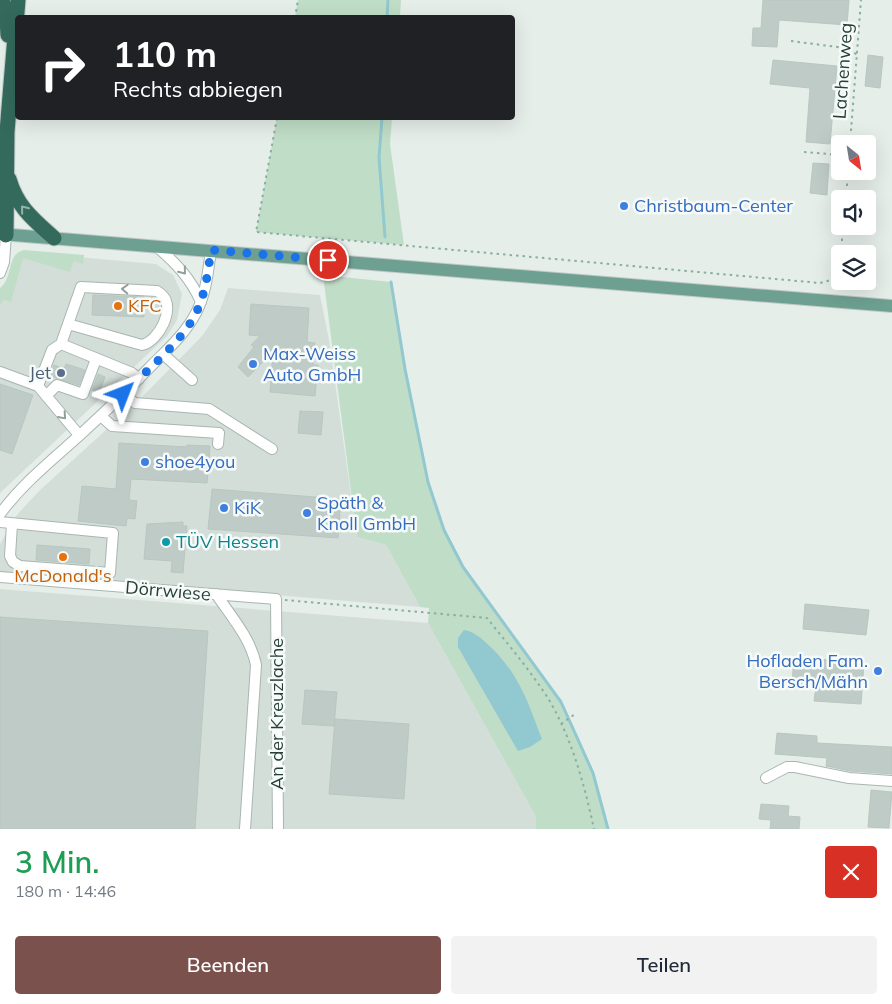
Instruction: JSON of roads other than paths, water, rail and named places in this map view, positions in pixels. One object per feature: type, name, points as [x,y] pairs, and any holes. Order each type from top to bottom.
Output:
[{"type":"highway","points":[[0,115],[8,38],[7,20],[2,0]]},
{"type":"highway","points":[[17,15],[18,0]]},
{"type":"highway","points":[[3,235],[7,132],[15,36]]},
{"type":"highway","points":[[6,170],[12,190],[20,204],[54,238]]},
{"type":"main road","points":[[3,235],[211,250],[892,306]]},
{"type":"street","points":[[0,274],[4,262],[3,235]]},
{"type":"street","points":[[157,247],[184,272],[196,289],[201,302]]},
{"type":"street","points":[[0,514],[11,499],[34,475],[101,416],[139,379],[188,326],[201,302],[207,279],[211,250]]},
{"type":"street","points":[[38,386],[52,350],[61,344],[68,324],[81,287],[156,291],[164,296],[167,303],[165,322],[160,332],[148,343],[142,345],[68,324]]},
{"type":"street","points":[[61,344],[132,373],[139,379]]},
{"type":"street","points":[[163,354],[192,380]]},
{"type":"street","points":[[46,396],[57,385],[83,394],[96,359]]},
{"type":"street","points":[[0,372],[38,386],[80,435]]},
{"type":"street","points":[[123,394],[135,403],[209,409],[272,449]]},
{"type":"street","points":[[101,416],[112,426],[219,433],[218,444]]},
{"type":"street","points":[[0,522],[113,532],[110,573],[20,566],[13,562],[10,556],[12,524]]},
{"type":"street","name":"Dörrwiese","points":[[0,577],[276,599]]},
{"type":"street","points":[[216,594],[254,653],[256,665],[245,829]]},
{"type":"street","name":"An der Kreuzlache","points":[[276,599],[278,829]]},
{"type":"street","points":[[766,778],[787,767],[795,767],[828,775],[892,782]]},
{"type":"water","points":[[464,630],[478,636],[493,649],[507,665],[520,686],[542,739],[530,747],[518,751],[458,647],[458,638]]},
{"type":"waterway","points":[[387,15],[388,0]]},
{"type":"waterway","points":[[382,120],[379,157],[385,237]]},
{"type":"waterway","points":[[391,282],[405,369],[428,482],[444,530],[463,567],[561,702],[593,773],[608,829]]},
{"type":"place","name":"Christbaum-Center","points":[[624,206]]},
{"type":"place","name":"KFC","points":[[118,306]]},
{"type":"place","name":"Max-Weiss Auto GmbH","points":[[253,364]]},
{"type":"place","name":"Jet","points":[[61,373]]},
{"type":"place","name":"shoe4you","points":[[145,462]]},
{"type":"place","name":"KiK","points":[[224,508]]},
{"type":"place","name":"Späth & Knoll GmbH","points":[[307,513]]},
{"type":"place","name":"TÜV Hessen","points":[[166,542]]},
{"type":"place","name":"McDonald's","points":[[63,557]]},
{"type":"place","name":"Hofladen Fam. Bersch/Mähn","points":[[878,671]]}]
